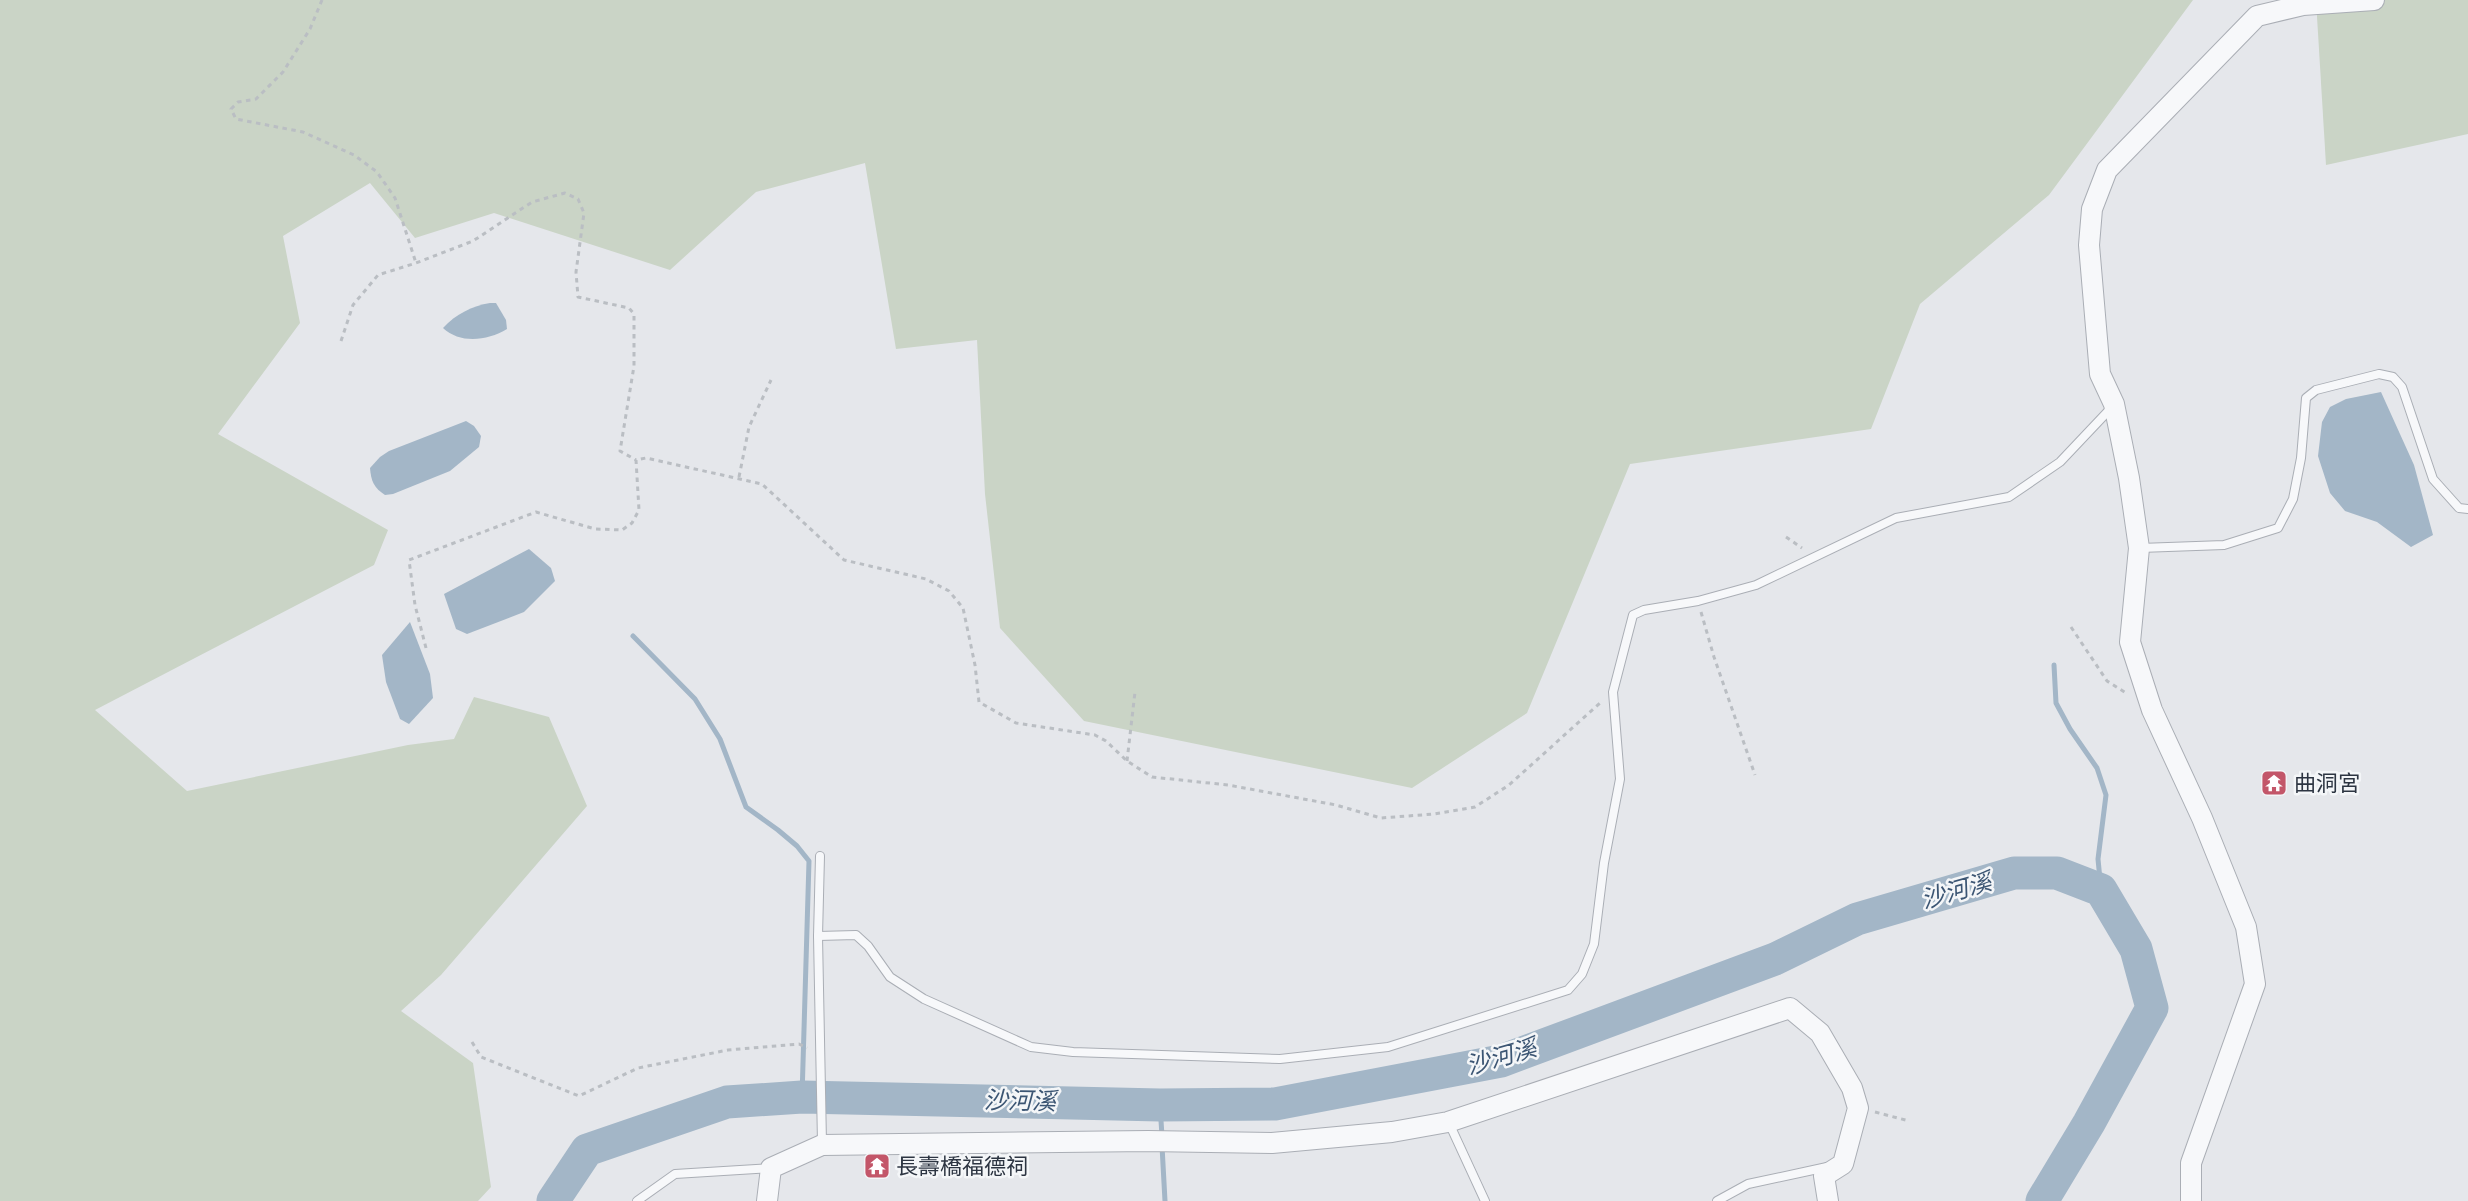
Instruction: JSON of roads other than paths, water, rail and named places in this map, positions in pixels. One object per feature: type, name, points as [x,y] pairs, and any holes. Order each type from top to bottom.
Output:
[{"type":"street","points":[[2191,1201],[2192,1163],[2255,984],[2246,927],[2202,819],[2152,710],[2130,642],[2139,548],[2129,478],[2114,405],[2100,374],[2088,245],[2092,209],[2107,170],[2257,16],[2303,5],[2374,0]]},
{"type":"street","points":[[767,1201],[771,1168],[822,1145],[1148,1141],[1272,1143],[1392,1132],[1448,1122],[1790,1008],[1820,1034],[1852,1088],[1858,1108],[1843,1164],[1824,1176],[1828,1201]]},
{"type":"lane","points":[[2139,548],[2224,545],[2277,528],[2293,499],[2301,458],[2306,398],[2316,390],[2379,374],[2393,377],[2403,387],[2433,479],[2459,508],[2468,509]]},
{"type":"lane","points":[[818,936],[856,935],[868,946],[890,977],[924,999],[1031,1047],[1073,1052],[1280,1059],[1388,1047],[1568,990],[1582,974],[1594,944],[1604,863],[1620,779],[1613,692],[1633,615],[1644,610],[1698,601],[1756,585],[1896,518],[2009,497],[2060,462],[2114,405]]},
{"type":"lane","points":[[820,855],[818,936],[822,1145]]},
{"type":"lane","points":[[1448,1122],[1485,1201]]},
{"type":"lane","points":[[1717,1201],[1748,1184],[1843,1164]]},
{"type":"lane","points":[[637,1201],[675,1174],[771,1168]]},
{"type":"water","points":[[496,303],[506,320],[507,329],[491,336],[465,339],[443,328],[465,311]]},
{"type":"water","points":[[2381,392],[2414,465],[2433,535],[2411,547],[2377,522],[2345,511],[2330,493],[2318,456],[2322,422],[2330,407],[2346,399]]},
{"type":"water","points":[[466,421],[474,426],[481,436],[479,447],[450,471],[393,494],[385,495],[378,490],[372,480],[370,468],[380,457],[389,451]]},
{"type":"water","points":[[529,549],[551,568],[555,581],[524,612],[467,634],[456,629],[444,594]]},
{"type":"water","points":[[410,622],[430,674],[433,698],[409,724],[400,719],[386,682],[382,655]]},
{"type":"waterway","points":[[633,636],[695,699],[720,739],[746,807],[797,846],[809,861],[802,1097]]},
{"type":"waterway","points":[[2054,665],[2056,703],[2070,729],[2097,768],[2106,795],[2098,859],[2101,890]]},
{"type":"waterway","name":"沙河溪","points":[[553,1201],[587,1150],[727,1102],[802,1097],[1160,1105],[1275,1104],[1501,1061],[1775,959],[1857,919],[2014,873],[2057,873],[2101,890],[2136,949],[2152,1008],[2089,1123],[2042,1201]]},
{"type":"waterway","points":[[1160,1105],[1162,1136]]},
{"type":"waterway","points":[[1162,1146],[1165,1201]]},
{"type":"place","name":"曲洞宮","points":[[2274,783]]},
{"type":"place","name":"長壽橋福德祠","points":[[877,1166]]}]
